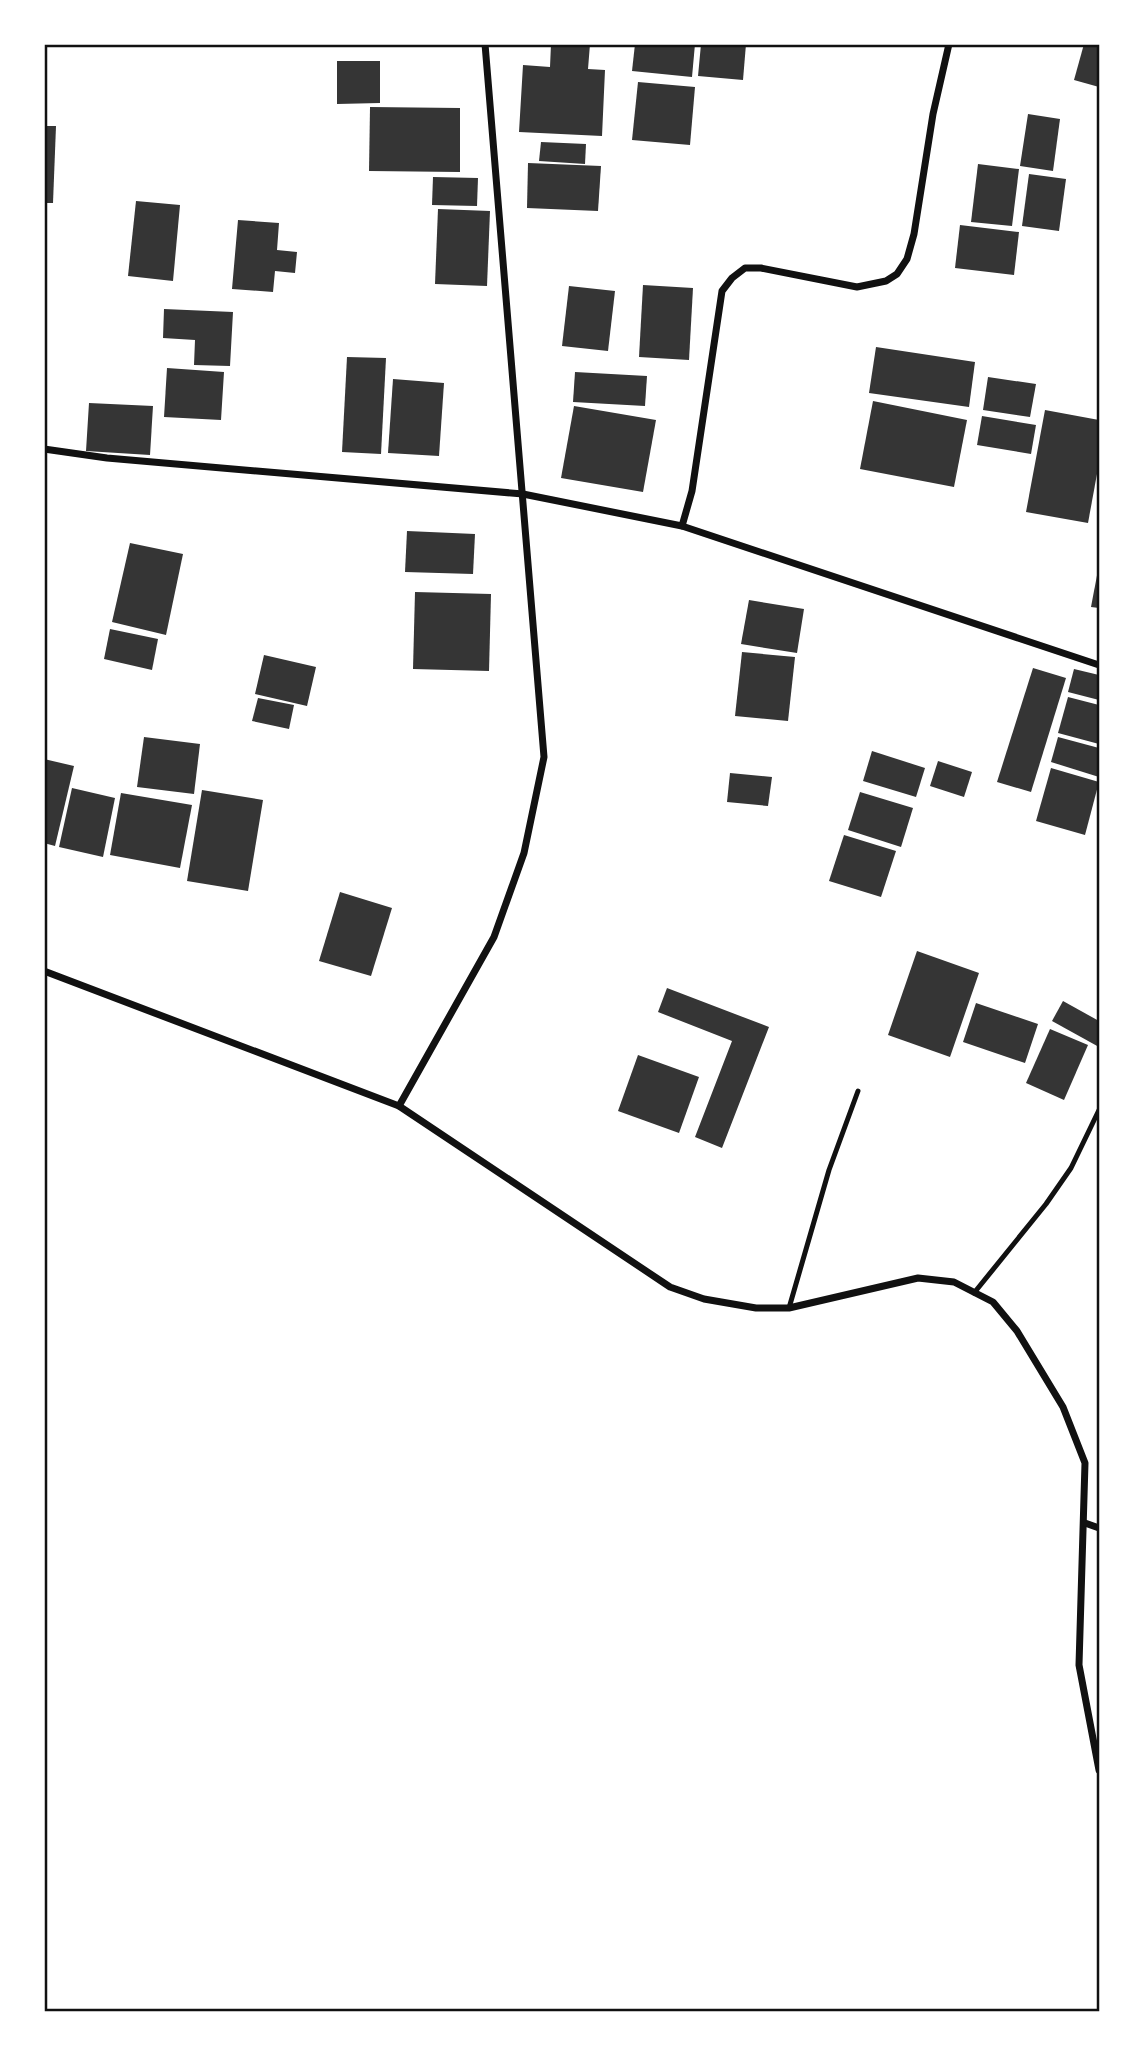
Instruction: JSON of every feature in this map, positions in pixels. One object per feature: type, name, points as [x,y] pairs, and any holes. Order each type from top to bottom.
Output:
[{"type":"street","points":[[399,1106],[494,937],[524,853],[544,757],[485,44]]},
{"type":"street","points":[[682,526],[692,491],[722,291],[732,278],[745,268],[761,268],[857,287],[886,281],[897,274],[907,259],[914,234],[933,114],[949,44]]},
{"type":"street","points":[[44,449],[107,458],[523,494],[682,526],[1099,665]]},
{"type":"street","points":[[44,971],[399,1106],[670,1287],[704,1299],[757,1308],[789,1308],[918,1278],[954,1282],[993,1302],[1017,1331],[1063,1408],[1085,1464],[1079,1665],[1099,1770]]},
{"type":"street","points":[[1085,1523],[1099,1528]]},
{"type":"lane","points":[[789,1308],[829,1170],[858,1091]]},
{"type":"lane","points":[[974,1293],[1046,1204],[1071,1168],[1099,1110]]},
{"type":"building","points":[[551,44],[590,44],[588,69],[605,70],[602,136],[519,132],[523,65],[550,67]]},
{"type":"building","points":[[635,44],[695,44],[692,77],[632,71]]},
{"type":"building","points":[[701,44],[746,44],[743,80],[698,76]]},
{"type":"building","points":[[1084,44],[1099,44],[1099,87],[1074,80]]},
{"type":"building","points":[[337,61],[380,61],[380,103],[337,104]]},
{"type":"building","points":[[638,82],[695,87],[690,145],[632,140]]},
{"type":"building","points":[[370,107],[460,108],[460,172],[369,171]]},
{"type":"building","points":[[1028,114],[1060,119],[1053,171],[1020,166]]},
{"type":"building","points":[[44,126],[56,126],[53,203],[44,203]]},
{"type":"building","points":[[541,142],[586,144],[585,164],[539,161]]},
{"type":"building","points":[[528,163],[601,166],[598,211],[527,208]]},
{"type":"building","points":[[978,164],[1019,169],[1012,226],[971,222]]},
{"type":"building","points":[[1029,174],[1066,179],[1059,231],[1022,226]]},
{"type":"building","points":[[433,177],[478,178],[477,206],[432,205]]},
{"type":"building","points":[[136,201],[180,205],[173,281],[128,276]]},
{"type":"building","points":[[438,209],[490,211],[487,286],[435,284]]},
{"type":"building","points":[[238,220],[279,223],[277,250],[297,252],[295,273],[275,271],[273,292],[232,289]]},
{"type":"building","points":[[960,225],[1019,232],[1014,275],[955,268]]},
{"type":"building","points":[[643,285],[693,288],[689,360],[639,357]]},
{"type":"building","points":[[569,286],[615,291],[608,351],[562,346]]},
{"type":"building","points":[[164,309],[233,312],[230,366],[194,365],[195,340],[163,338]]},
{"type":"building","points":[[876,347],[975,362],[969,407],[869,393]]},
{"type":"building","points":[[347,357],[386,358],[381,454],[342,452]]},
{"type":"building","points":[[167,368],[224,372],[221,420],[164,417]]},
{"type":"building","points":[[575,372],[647,376],[645,406],[573,402]]},
{"type":"building","points":[[988,377],[1036,384],[1030,417],[983,410]]},
{"type":"building","points":[[393,379],[444,383],[439,456],[388,453]]},
{"type":"building","points":[[873,401],[967,420],[954,487],[860,469]]},
{"type":"building","points":[[89,403],[153,406],[150,455],[86,451]]},
{"type":"building","points":[[574,406],[656,420],[643,492],[561,478]]},
{"type":"building","points":[[1045,410],[1099,420],[1099,463],[1088,523],[1026,512]]},
{"type":"building","points":[[982,416],[1036,425],[1031,454],[977,445]]},
{"type":"building","points":[[407,531],[475,534],[473,574],[405,572]]},
{"type":"building","points":[[130,543],[183,554],[166,635],[112,622]]},
{"type":"building","points":[[1099,571],[1099,608],[1091,607]]},
{"type":"building","points":[[415,592],[491,594],[489,671],[413,669]]},
{"type":"building","points":[[749,600],[804,609],[797,653],[741,644]]},
{"type":"building","points":[[110,629],[158,639],[152,670],[104,659]]},
{"type":"building","points":[[742,652],[795,657],[788,721],[735,716]]},
{"type":"building","points":[[264,655],[316,667],[307,706],[255,694]]},
{"type":"building","points":[[1033,668],[1066,678],[1031,792],[997,782]]},
{"type":"building","points":[[1074,669],[1099,675],[1099,700],[1068,692]]},
{"type":"building","points":[[1068,697],[1099,705],[1099,744],[1058,733]]},
{"type":"building","points":[[258,698],[294,705],[289,729],[252,721]]},
{"type":"building","points":[[144,737],[200,744],[194,794],[137,787]]},
{"type":"building","points":[[1058,737],[1099,748],[1099,777],[1051,762]]},
{"type":"building","points":[[872,751],[925,768],[916,797],[863,781]]},
{"type":"building","points":[[44,759],[74,766],[55,846],[44,843]]},
{"type":"building","points":[[938,761],[972,772],[964,797],[930,786]]},
{"type":"building","points":[[1051,768],[1099,782],[1085,835],[1036,821]]},
{"type":"building","points":[[730,773],[772,777],[768,806],[727,802]]},
{"type":"building","points":[[72,788],[115,798],[103,857],[59,847]]},
{"type":"building","points":[[202,790],[263,800],[248,891],[187,881]]},
{"type":"building","points":[[860,792],[913,808],[901,847],[848,830]]},
{"type":"building","points":[[121,793],[192,805],[180,868],[110,855]]},
{"type":"building","points":[[844,835],[896,851],[881,897],[829,881]]},
{"type":"building","points":[[340,892],[392,908],[371,976],[319,961]]},
{"type":"building","points":[[917,951],[979,973],[950,1057],[888,1035]]},
{"type":"building","points":[[667,988],[769,1027],[722,1148],[695,1137],[732,1041],[658,1012]]},
{"type":"building","points":[[1063,1001],[1099,1021],[1099,1047],[1052,1021]]},
{"type":"building","points":[[976,1003],[1038,1024],[1025,1063],[963,1042]]},
{"type":"building","points":[[1050,1029],[1088,1045],[1064,1100],[1026,1083]]},
{"type":"building","points":[[638,1055],[699,1077],[679,1133],[618,1111]]}]
